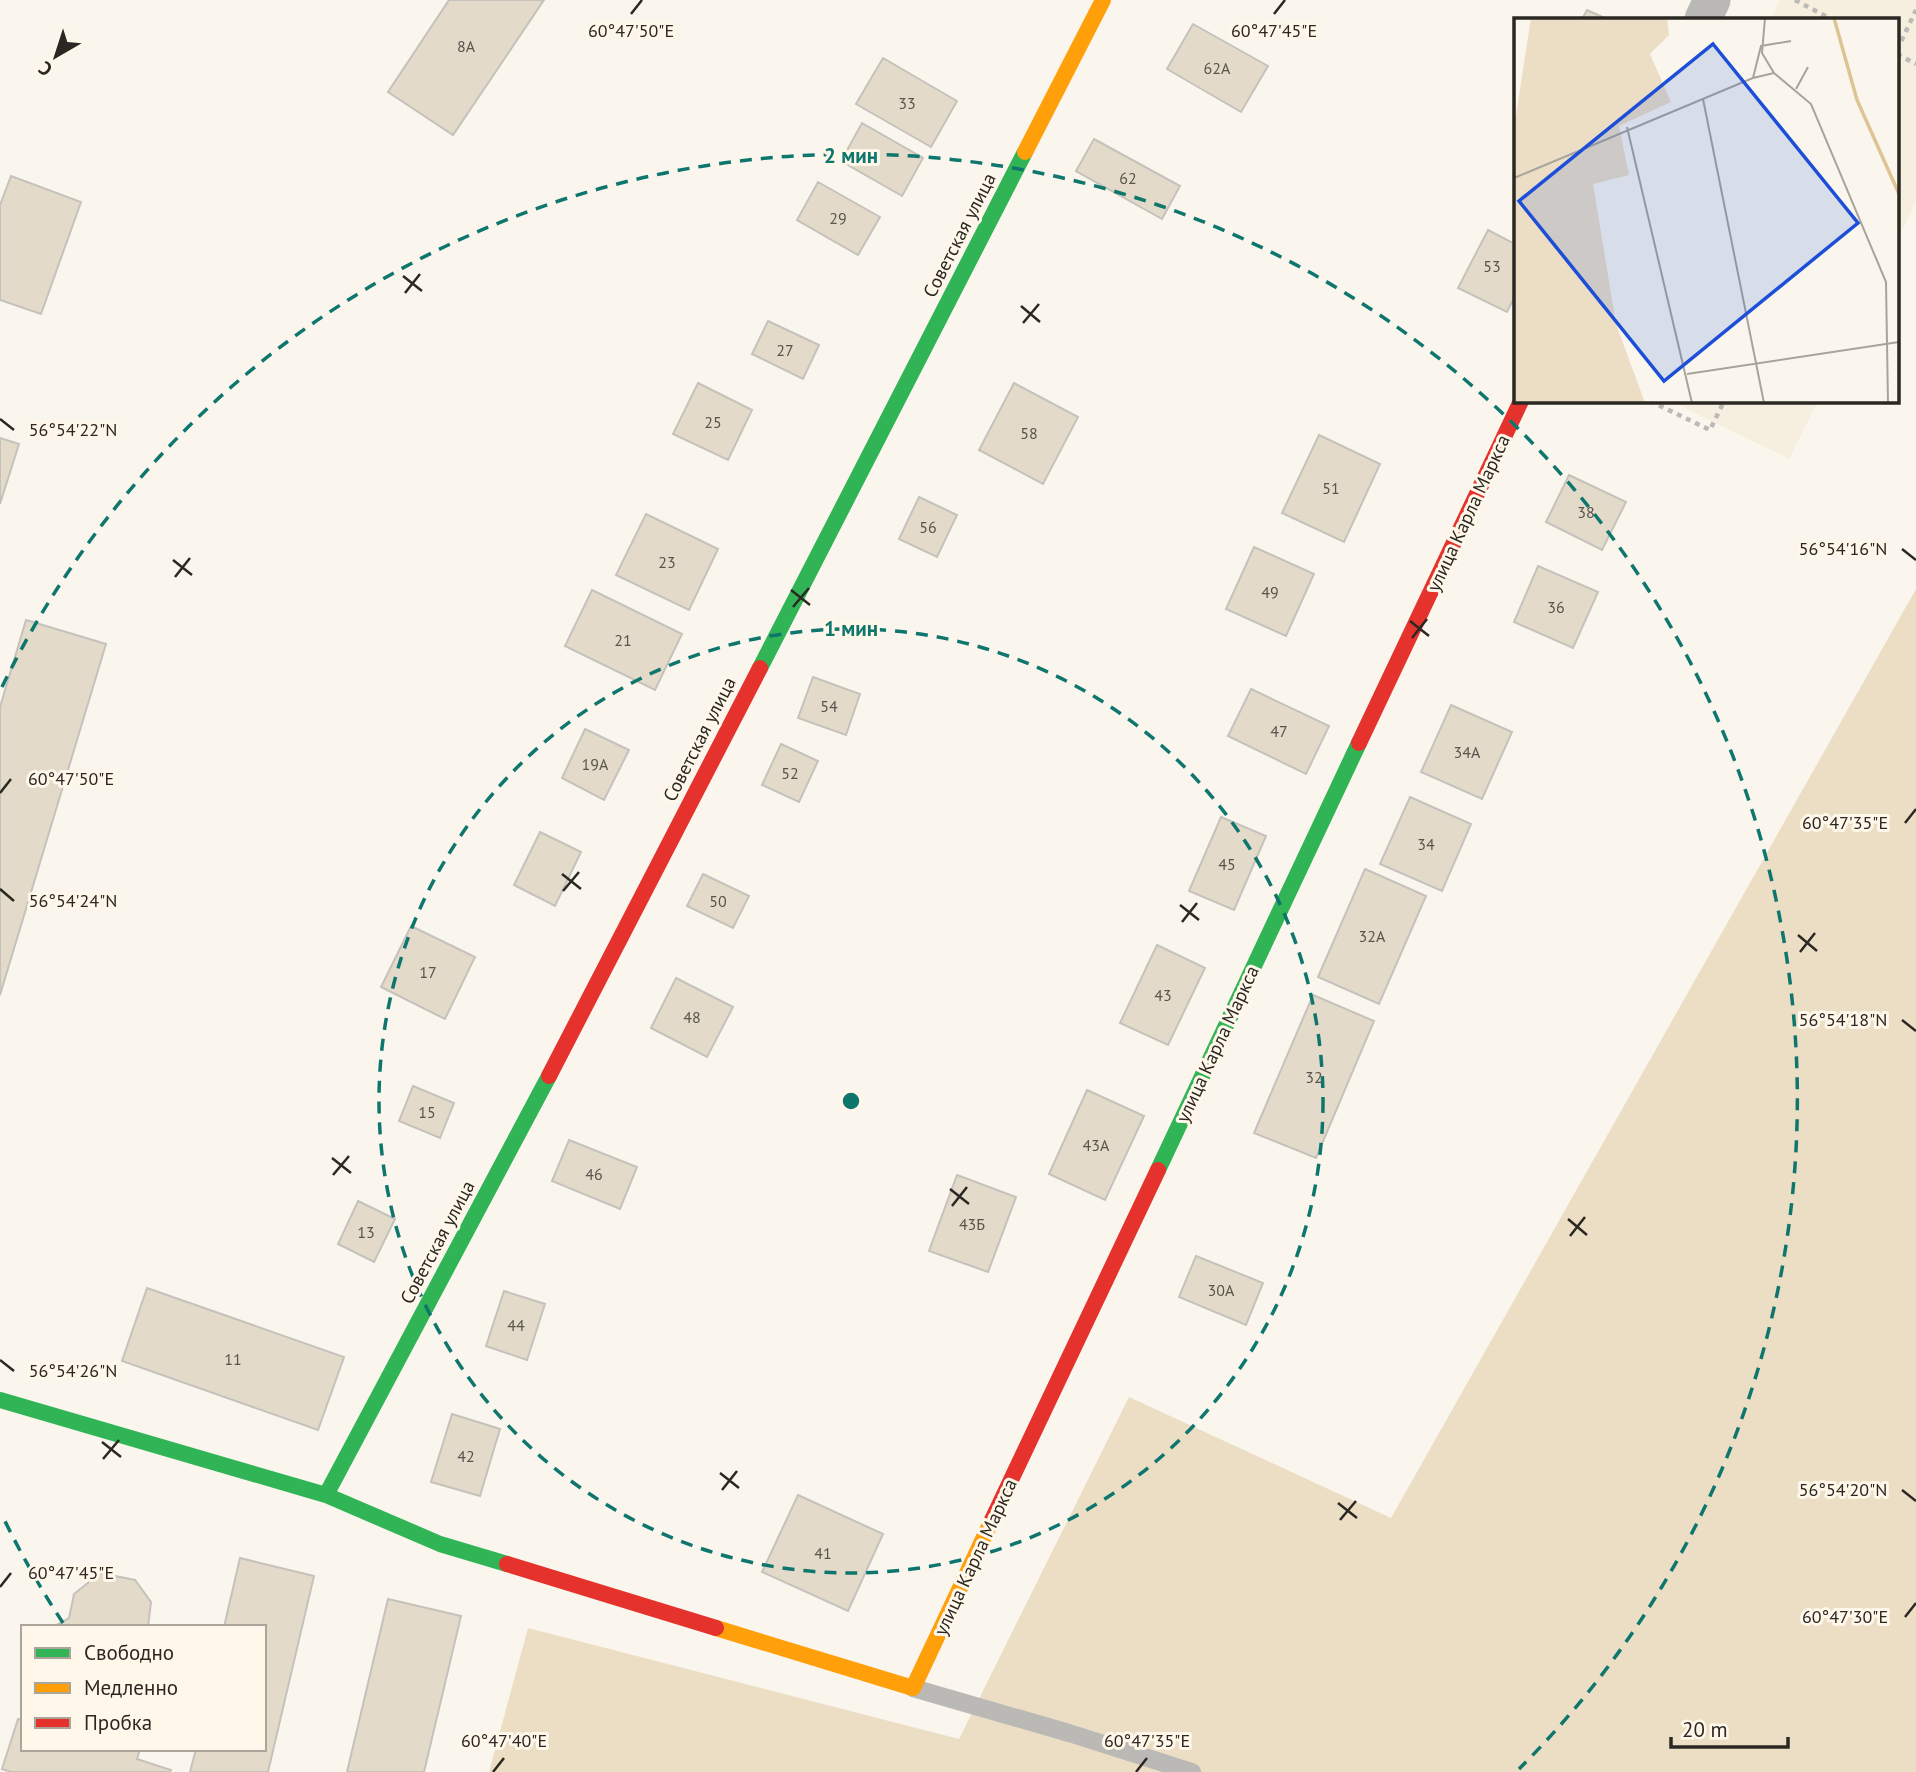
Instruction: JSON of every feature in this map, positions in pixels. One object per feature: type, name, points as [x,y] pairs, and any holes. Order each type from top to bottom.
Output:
[{"type":"street","name":"Советская улица","points":[[326,1495],[572,1033],[1103,0]]},
{"type":"street","points":[[1703,18],[1712,0]]},
{"type":"street","name":"улица Карла Маркса","points":[[914,1688],[1521,402]]},
{"type":"street","points":[[0,1400],[326,1495],[440,1544],[914,1688]]},
{"type":"lane","points":[[914,1688],[1192,1772]]},
{"type":"path","points":[[1795,0],[1829,18]]},
{"type":"path","points":[[1898,50],[1916,10]]},
{"type":"path","points":[[1898,53],[1916,64]]},
{"type":"path","points":[[1652,402],[1710,430],[1724,402]]},
{"type":"shaded area","points":[[1780,0],[1916,0],[1916,202],[1898,239],[1898,18],[1771,18]]},
{"type":"shaded area","points":[[1673,402],[1818,402],[1789,459]]},
{"type":"shaded area","points":[[1916,589],[1916,1772],[489,1772],[528,1628],[959,1739],[1129,1397],[1391,1518]]},
{"type":"building","points":[[449,0],[544,0],[453,135],[388,92]]},
{"type":"building","points":[[1587,10],[1605,18],[1583,18]]},
{"type":"building","points":[[1193,24],[1268,66],[1241,112],[1167,69]]},
{"type":"building","points":[[883,58],[957,101],[931,147],[856,104]]},
{"type":"building","points":[[862,123],[923,158],[902,196],[841,161]]},
{"type":"building","points":[[1094,139],[1180,186],[1162,219],[1076,171]]},
{"type":"building","points":[[11,176],[81,202],[41,314],[0,300],[0,205]]},
{"type":"building","points":[[818,182],[880,217],[858,255],[797,220]]},
{"type":"building","points":[[1488,230],[1514,243],[1514,298],[1507,312],[1458,288]]},
{"type":"building","points":[[768,321],[819,345],[803,379],[752,354]]},
{"type":"building","points":[[698,383],[752,410],[728,460],[673,434]]},
{"type":"building","points":[[1014,383],[1078,417],[1043,484],[979,450]]},
{"type":"building","points":[[1319,435],[1380,464],[1344,542],[1282,513]]},
{"type":"building","points":[[0,438],[19,444],[0,504]]},
{"type":"building","points":[[1569,475],[1626,502],[1602,550],[1546,522]]},
{"type":"building","points":[[919,497],[957,515],[937,557],[899,539]]},
{"type":"building","points":[[646,514],[718,549],[689,610],[616,575]]},
{"type":"building","points":[[1254,547],[1314,574],[1286,636],[1226,609]]},
{"type":"building","points":[[1538,566],[1598,592],[1573,648],[1514,622]]},
{"type":"building","points":[[592,590],[682,634],[655,690],[565,646]]},
{"type":"building","points":[[26,620],[106,644],[0,995],[0,707]]},
{"type":"building","points":[[813,677],[860,694],[846,735],[798,718]]},
{"type":"building","points":[[1251,689],[1329,726],[1306,774],[1228,736]]},
{"type":"building","points":[[1451,705],[1512,732],[1482,799],[1421,772]]},
{"type":"building","points":[[585,729],[629,750],[604,800],[562,778]]},
{"type":"building","points":[[781,744],[818,761],[799,802],[762,785]]},
{"type":"building","points":[[1410,797],[1471,824],[1442,891],[1380,864]]},
{"type":"building","points":[[1221,817],[1266,836],[1234,910],[1189,891]]},
{"type":"building","points":[[540,832],[581,852],[555,906],[514,885]]},
{"type":"building","points":[[1365,869],[1426,896],[1379,1004],[1318,977]]},
{"type":"building","points":[[703,874],[749,896],[733,928],[687,906]]},
{"type":"building","points":[[411,926],[475,957],[445,1019],[381,987]]},
{"type":"building","points":[[1157,945],[1205,968],[1168,1045],[1120,1023]]},
{"type":"building","points":[[676,978],[733,1007],[707,1057],[651,1028]]},
{"type":"building","points":[[1313,995],[1374,1021],[1316,1158],[1254,1133]]},
{"type":"building","points":[[413,1086],[454,1103],[440,1138],[399,1121]]},
{"type":"building","points":[[1087,1090],[1144,1116],[1105,1200],[1049,1174]]},
{"type":"building","points":[[569,1140],[637,1167],[620,1209],[552,1181]]},
{"type":"building","points":[[957,1175],[1016,1197],[988,1272],[929,1251]]},
{"type":"building","points":[[358,1201],[395,1219],[374,1262],[338,1244]]},
{"type":"building","points":[[1196,1256],[1263,1283],[1246,1325],[1179,1297]]},
{"type":"building","points":[[147,1288],[344,1357],[318,1430],[122,1361]]},
{"type":"building","points":[[504,1291],[545,1304],[527,1360],[486,1346]]},
{"type":"building","points":[[452,1414],[500,1429],[480,1496],[431,1482]]},
{"type":"building","points":[[798,1495],[883,1534],[848,1611],[762,1572]]},
{"type":"building","points":[[240,1558],[314,1576],[268,1772],[190,1772],[195,1751],[266,1751],[266,1625],[224,1625]]},
{"type":"building","points":[[100,1573],[135,1580],[151,1602],[148,1625],[57,1625],[69,1618],[74,1594]]},
{"type":"building","points":[[388,1599],[461,1616],[424,1772],[347,1772]]},
{"type":"building","points":[[18,1719],[21,1720],[21,1751],[139,1751],[137,1759],[171,1770],[11,1772],[2,1769]]},
{"type":"traffic: fast","points":[[760,668],[1025,152]]},
{"type":"traffic: fast","points":[[1158,1170],[1359,743]]},
{"type":"traffic: fast","points":[[326,1495],[549,1076]]},
{"type":"traffic: fast","points":[[0,1400],[326,1495],[440,1544],[507,1564]]},
{"type":"traffic: slow","points":[[1025,152],[1103,0]]},
{"type":"traffic: slow","points":[[716,1628],[913,1688],[992,1520]]},
{"type":"traffic: jam","points":[[1359,743],[1521,402]]},
{"type":"traffic: jam","points":[[549,1076],[760,668]]},
{"type":"traffic: jam","points":[[992,1520],[1158,1170]]},
{"type":"traffic: jam","points":[[507,1564],[716,1628]]}]
